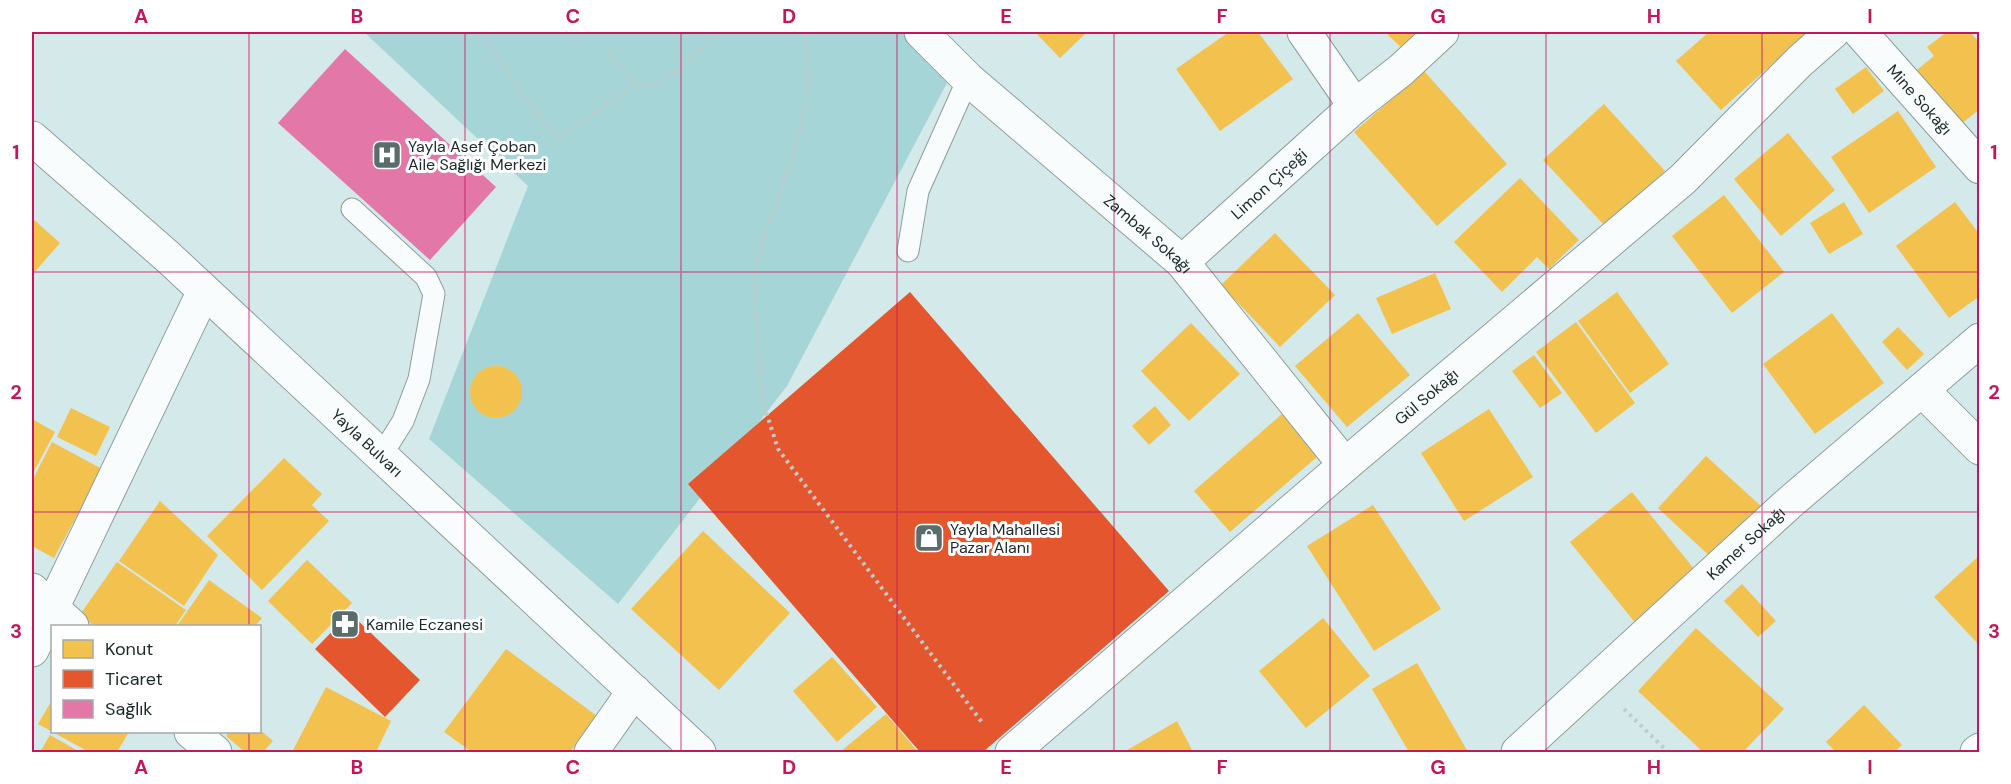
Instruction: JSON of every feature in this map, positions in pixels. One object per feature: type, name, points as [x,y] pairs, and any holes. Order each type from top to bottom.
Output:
[{"type":"street","name":"Zambak Sokağı","points":[[921,32],[968,79],[1182,262],[1346,465]]},
{"type":"street","points":[[1304,32],[1354,106]]},
{"type":"street","name":"Limon Çiçeği","points":[[1182,262],[1354,106],[1401,70],[1442,32]]},
{"type":"street","name":"Gül Sokağı","points":[[1001,743],[1346,465],[1683,179],[1800,61],[1833,32]]},
{"type":"street","name":"Mine Sokağı","points":[[1860,32],[1980,167]]},
{"type":"street","name":"Yayla Bulvarı","points":[[32,138],[204,291],[699,753]]},
{"type":"street","points":[[32,650],[204,291]]},
{"type":"street","name":"Kamer Sokağı","points":[[1518,753],[1788,504],[1980,339]]},
{"type":"street","points":[[1922,390],[1980,448]]},
{"type":"street","points":[[591,753],[634,691]]},
{"type":"street","points":[[192,733],[215,753]]},
{"type":"lane","points":[[908,251],[918,191],[968,79]]},
{"type":"lane","points":[[352,210],[426,277],[434,294],[419,379],[402,421],[381,456]]},
{"type":"path","points":[[482,32],[522,94],[559,138],[635,84],[658,86],[720,32]]},
{"type":"path","points":[[803,32],[808,53],[806,105],[791,161],[755,271],[762,399],[778,449],[1001,743]]},
{"type":"path","points":[[608,53],[635,84]]},
{"type":"path","points":[[1596,681],[1668,753]]},
{"type":"shaded area","points":[[364,32],[904,32],[949,79],[787,386],[618,604],[429,439],[528,186]]},
{"type":"building: Konut","points":[[1035,32],[1087,32],[1060,58]]},
{"type":"building: Konut","points":[[1229,32],[1258,32],[1293,79],[1220,131],[1176,69]]},
{"type":"building: Konut","points":[[1385,32],[1425,32],[1405,51]]},
{"type":"building: Konut","points":[[1709,32],[1808,32],[1721,110],[1676,61]]},
{"type":"building: Konut","points":[[1947,32],[1970,32],[1980,43],[1980,109],[1956,128],[1912,74],[1934,56],[1927,47]]},
{"type":"building: Konut","points":[[1866,67],[1884,91],[1853,114],[1835,89]]},
{"type":"building: Konut","points":[[1424,71],[1507,164],[1437,226],[1354,132]]},
{"type":"building: Konut","points":[[1604,104],[1665,171],[1605,226],[1543,160]]},
{"type":"building: Konut","points":[[1898,111],[1936,167],[1869,213],[1831,157]]},
{"type":"building: Konut","points":[[1788,133],[1835,190],[1781,236],[1734,179]]},
{"type":"building: Konut","points":[[1520,178],[1579,240],[1549,269],[1537,257],[1502,292],[1454,242]]},
{"type":"building: Konut","points":[[1724,195],[1784,272],[1732,313],[1672,236]]},
{"type":"building: Konut","points":[[1844,202],[1863,234],[1829,254],[1810,223]]},
{"type":"building: Konut","points":[[1955,202],[1980,235],[1980,296],[1949,318],[1896,246]]},
{"type":"building: Konut","points":[[32,218],[60,243],[32,275]]},
{"type":"building: Konut","points":[[1275,233],[1335,295],[1280,347],[1221,285]]},
{"type":"building: Konut","points":[[1435,273],[1451,309],[1392,334],[1376,298]]},
{"type":"building: Konut","points":[[1617,292],[1669,364],[1630,393],[1578,321]]},
{"type":"building: Konut","points":[[1358,313],[1410,375],[1347,427],[1295,366]]},
{"type":"building: Konut","points":[[1832,313],[1884,383],[1815,434],[1763,364]]},
{"type":"building: Konut","points":[[1576,322],[1635,403],[1596,433],[1536,352]]},
{"type":"building: Konut","points":[[1191,323],[1240,374],[1189,421],[1141,371]]},
{"type":"building: Konut","points":[[1898,327],[1924,354],[1907,370],[1882,342]]},
{"type":"building: Konut","points":[[1534,355],[1562,393],[1540,408],[1512,371]]},
{"type":"building: Konut","points":[[491,366],[501,366],[515,373],[522,392],[515,411],[501,418],[491,418],[481,414],[474,407],[470,397],[470,387],[474,377],[481,370]]},
{"type":"building: Konut","points":[[1155,406],[1171,425],[1149,445],[1132,426]]},
{"type":"building: Konut","points":[[71,408],[110,427],[96,456],[57,437]]},
{"type":"building: Konut","points":[[1289,408],[1325,450],[1230,532],[1194,491]]},
{"type":"building: Konut","points":[[1489,409],[1533,477],[1464,521],[1421,453]]},
{"type":"building: Konut","points":[[32,419],[55,432],[32,475]]},
{"type":"building: Konut","points":[[52,442],[102,469],[54,558],[32,546],[32,481]]},
{"type":"building: Konut","points":[[1706,456],[1763,508],[1715,561],[1658,508]]},
{"type":"building: Konut","points":[[284,458],[322,494],[312,505],[329,521],[262,590],[207,536]]},
{"type":"building: Konut","points":[[1632,492],[1699,575],[1637,625],[1570,542]]},
{"type":"building: Konut","points":[[160,501],[218,555],[184,606],[119,561]]},
{"type":"building: Konut","points":[[1373,505],[1441,609],[1374,651],[1307,546]]},
{"type":"building: Konut","points":[[703,531],[790,613],[719,690],[631,609]]},
{"type":"building: Konut","points":[[1980,555],[1980,646],[1934,597]]},
{"type":"building: Konut","points":[[307,560],[352,603],[312,644],[268,601]]},
{"type":"building: Konut","points":[[117,562],[186,610],[176,625],[93,625],[79,616]]},
{"type":"building: Konut","points":[[209,580],[262,618],[256,625],[178,625]]},
{"type":"building: Konut","points":[[1742,584],[1776,621],[1758,637],[1724,601]]},
{"type":"building: Konut","points":[[1323,618],[1370,676],[1306,728],[1259,671]]},
{"type":"building: Konut","points":[[1696,628],[1784,709],[1743,752],[1703,752],[1638,691]]},
{"type":"building: Konut","points":[[506,649],[597,716],[570,752],[472,752],[444,732]]},
{"type":"building: Konut","points":[[832,657],[877,707],[837,742],[793,691]]},
{"type":"building: Konut","points":[[1417,663],[1468,752],[1409,752],[1372,689]]},
{"type":"building: Konut","points":[[326,687],[391,721],[376,752],[292,752]]},
{"type":"building: Konut","points":[[51,702],[51,731],[38,724]]},
{"type":"building: Konut","points":[[1864,705],[1902,745],[1894,752],[1836,752],[1826,742]]},
{"type":"building: Konut","points":[[886,714],[918,752],[840,752]]},
{"type":"building: Konut","points":[[1177,721],[1193,752],[1124,752]]},
{"type":"building: Konut","points":[[261,731],[273,741],[263,752],[245,752],[226,736],[228,733],[261,733]]},
{"type":"building: Konut","points":[[55,733],[128,733],[117,752],[89,752]]},
{"type":"building: Konut","points":[[50,735],[80,752],[40,752]]},
{"type":"building: Ticaret","name":"Yayla Mahallesi Pazar Alanı","points":[[910,292],[1169,591],[983,752],[920,752],[688,484]]},
{"type":"building: Ticaret","points":[[350,613],[420,680],[385,717],[315,649]]},
{"type":"building: Sağlık","name":"Yayla Asef Çoban Aile Sağlığı Merkezi","points":[[345,49],[496,187],[430,260],[278,123]]},
{"type":"place","name":"Yayla Asef Çoban Aile Sağlığı Merkezi","points":[[387,155]]},
{"type":"place","name":"Yayla Mahallesi Pazar Alanı","points":[[929,538]]},
{"type":"place","name":"Kamile Eczanesi","points":[[345,624]]}]
